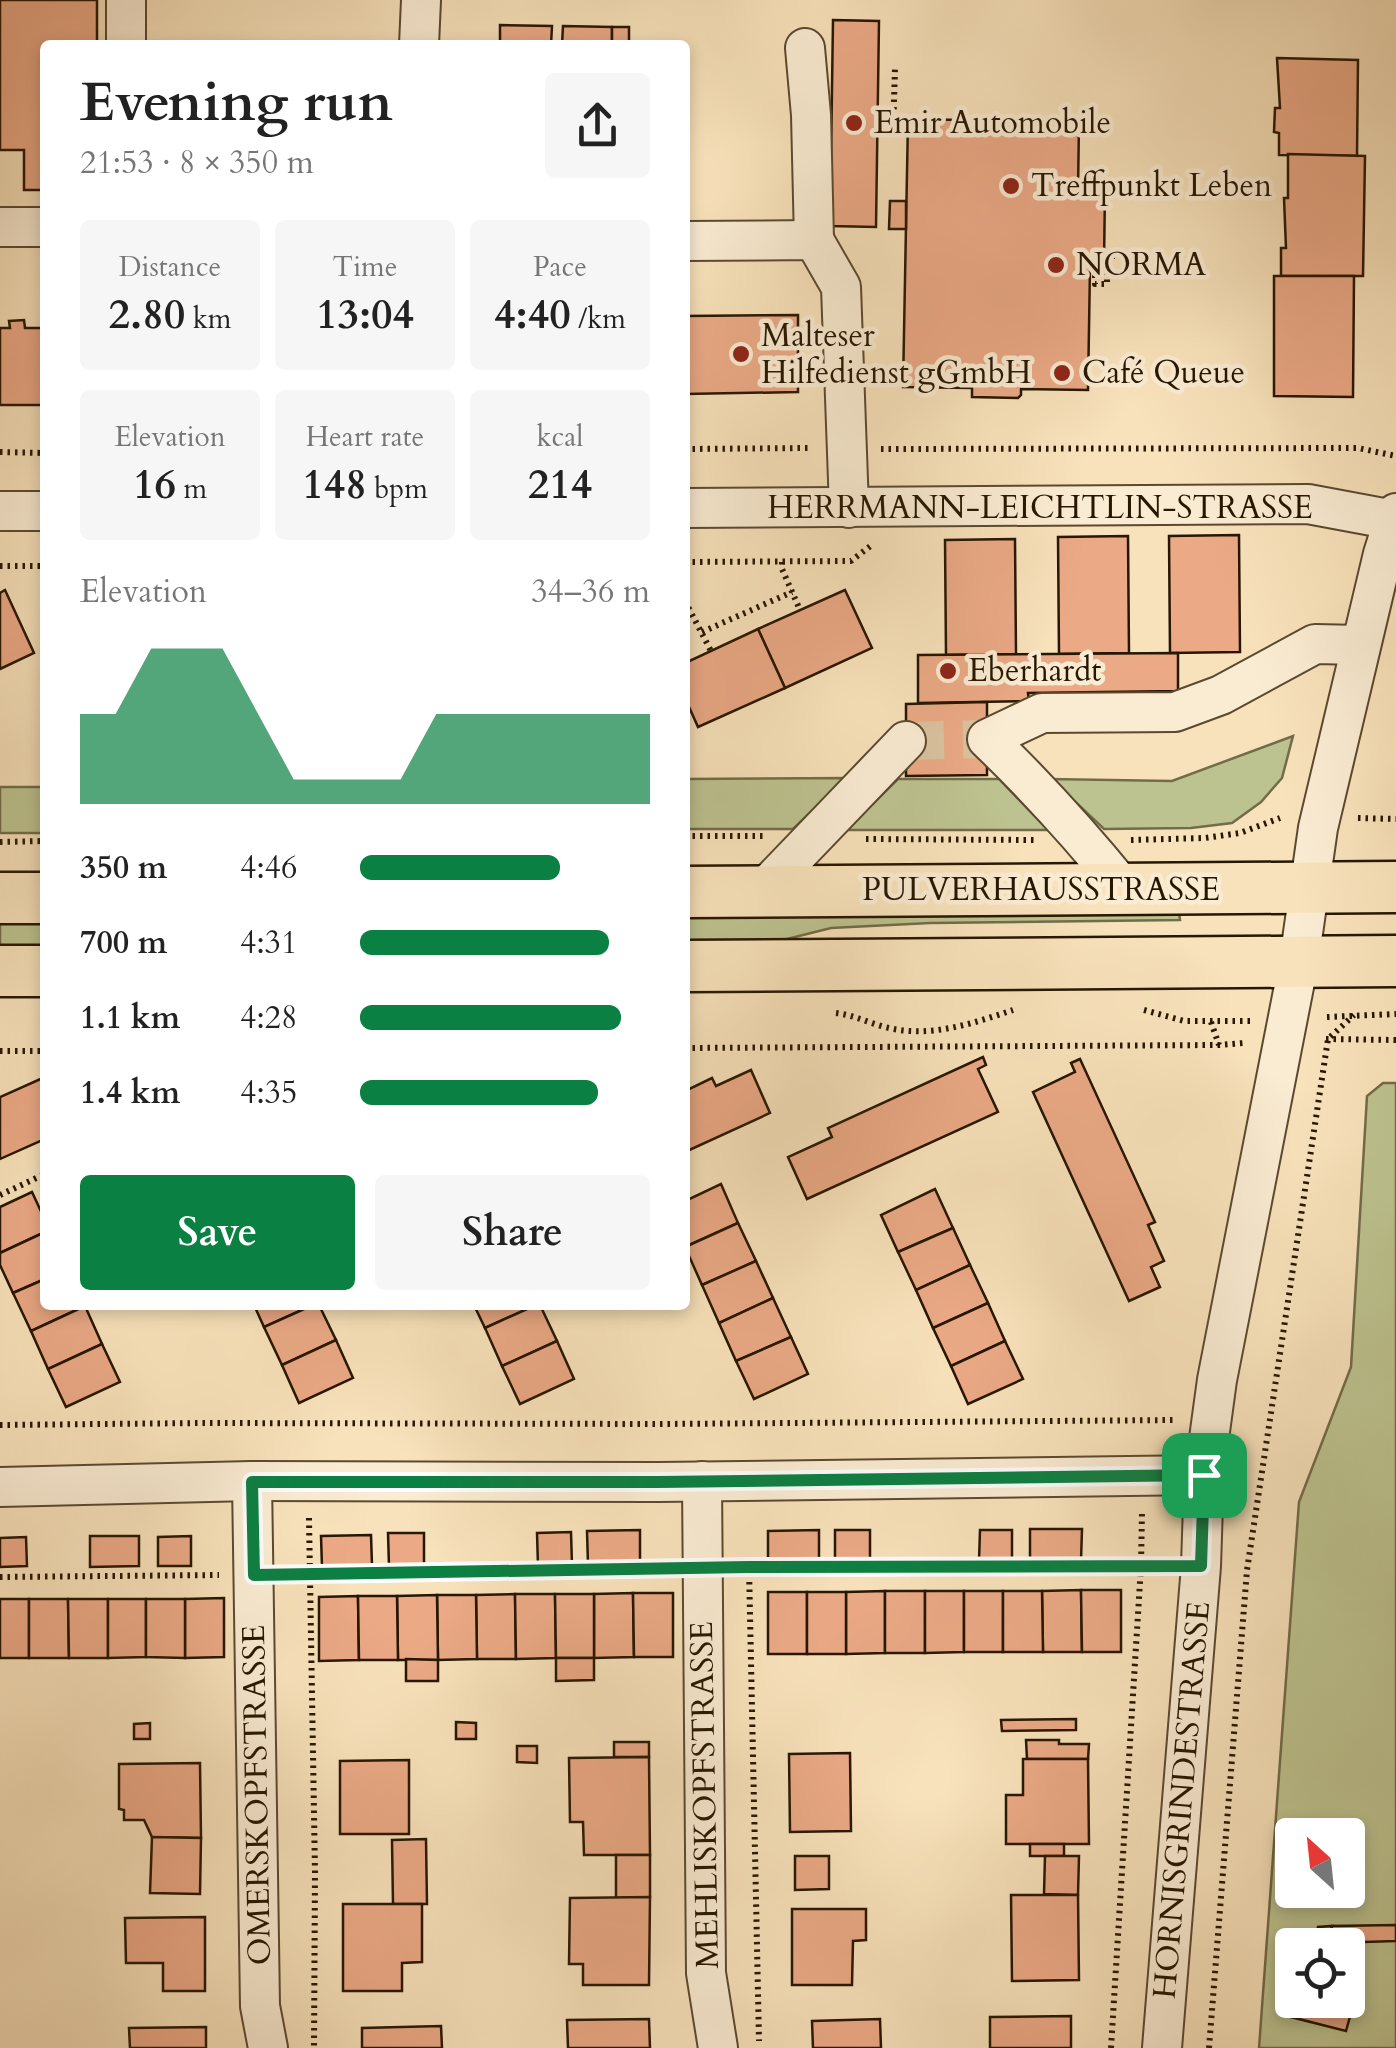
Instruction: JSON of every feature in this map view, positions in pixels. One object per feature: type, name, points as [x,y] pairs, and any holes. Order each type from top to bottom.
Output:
[{"type":"main road","name":"PULVERHAUSSTRASSE","points":[[690,892],[1396,888]]},
{"type":"main road","points":[[0,898],[40,898]]},
{"type":"main road","points":[[690,966],[1396,961]]},
{"type":"main road","points":[[0,971],[40,971]]},
{"type":"street","points":[[126,0],[126,40]]},
{"type":"street","points":[[419,40],[422,0]]},
{"type":"street","points":[[806,48],[814,240],[841,287],[849,508]]},
{"type":"street","points":[[0,227],[40,227]]},
{"type":"street","points":[[690,241],[814,240]]},
{"type":"street","name":"HERRMANN-LEICHTLIN-STRASSE","points":[[690,508],[1308,504],[1395,516]]},
{"type":"street","points":[[0,511],[40,511]]},
{"type":"street","name":"HORNISGRINDESTRASSE","points":[[1162,2048],[1201,1566],[1204,1475],[1217,1380],[1299,961],[1321,816],[1395,516]]},
{"type":"street","points":[[1125,890],[1021,772],[987,740],[1042,713],[1176,712],[1221,695],[1315,644],[1361,646]]},
{"type":"street","points":[[760,892],[906,741]]},
{"type":"street","points":[[0,1487],[1204,1475]]},
{"type":"street","name":"MEHLISKOPFSTRASSE","points":[[702,1481],[706,1973],[718,2048]]},
{"type":"street","name":"OMERSKOPFSTRASSE","points":[[252,1482],[260,2006],[268,2048]]},
{"type":"path","points":[[894,132],[895,69]]},
{"type":"path","points":[[1095,268],[1095,284],[1107,284],[1105,256],[1128,256]]},
{"type":"path","points":[[690,448],[1358,448],[1396,456]]},
{"type":"path","points":[[0,452],[40,453]]},
{"type":"path","points":[[690,562],[852,561],[887,533],[906,508]]},
{"type":"path","points":[[782,562],[800,610]]},
{"type":"path","points":[[0,566],[40,566]]},
{"type":"path","points":[[702,632],[792,592]]},
{"type":"path","points":[[690,610],[710,650]]},
{"type":"path","points":[[690,836],[1084,841],[1204,838],[1240,833],[1292,816],[1321,816]]},
{"type":"path","points":[[0,842],[40,841]]},
{"type":"path","points":[[1127,1006],[1184,1021],[1211,1022],[1219,1045]]},
{"type":"path","points":[[830,1012],[893,1029],[938,1030],[1028,1008]]},
{"type":"path","points":[[1209,2048],[1247,1570],[1328,1039],[1354,1015],[1396,1014]]},
{"type":"path","points":[[690,1048],[1219,1045],[1284,1039],[1396,1040]]},
{"type":"path","points":[[0,1051],[40,1050]]},
{"type":"path","points":[[0,1194],[40,1176]]},
{"type":"path","points":[[0,1426],[1212,1420]]},
{"type":"path","points":[[1111,2048],[1141,1566],[1143,1475]]},
{"type":"path","points":[[308,1481],[314,2048]]},
{"type":"path","points":[[0,1577],[749,1567],[1201,1566],[1247,1570]]},
{"type":"path","points":[[749,1567],[759,2048]]},
{"type":"green space","points":[[1293,736],[1282,778],[1261,802],[1232,823],[1191,828],[1104,829],[1051,779],[1172,781]]},
{"type":"green space","points":[[847,778],[793,829],[690,829],[690,779]]},
{"type":"green space","points":[[898,779],[999,779],[1048,830],[846,830]]},
{"type":"green space","points":[[0,787],[40,787],[40,833],[0,833]]},
{"type":"green space","points":[[1179,912],[1180,920],[930,923],[831,928],[771,943],[690,944],[690,914]]},
{"type":"green space","points":[[40,918],[40,948],[0,949],[0,919]]},
{"type":"green space","points":[[1383,1083],[1396,1083],[1396,2048],[1259,2048],[1275,1830],[1275,1908],[1365,1908],[1365,1818],[1276,1818],[1299,1502],[1351,1367],[1367,1096]]},
{"type":"building","points":[[0,0],[97,0],[97,40],[40,40],[40,190],[24,190],[24,150],[0,150]]},
{"type":"building","name":"Emir Automobile","points":[[833,20],[879,21],[876,227],[830,226]]},
{"type":"building","points":[[500,25],[552,26],[551,40],[500,40]]},
{"type":"building","points":[[563,26],[612,27],[612,40],[562,40]]},
{"type":"building","points":[[612,27],[629,27],[629,40],[612,40]]},
{"type":"building","points":[[1277,58],[1358,60],[1357,156],[1279,155],[1279,133],[1274,132],[1275,108],[1280,108]]},
{"type":"building","points":[[908,119],[1079,122],[1078,192],[1105,192],[1104,261],[1098,260],[1098,268],[1090,267],[1088,390],[1021,389],[1018,398],[972,397],[972,388],[903,387]]},
{"type":"building","points":[[1288,154],[1365,156],[1363,276],[1281,276],[1281,248],[1286,248],[1284,198],[1288,198]]},
{"type":"building","points":[[890,201],[906,201],[906,229],[889,229]]},
{"type":"building","points":[[1274,276],[1354,276],[1353,397],[1274,396]]},
{"type":"building","name":"Malteser Hilfedienst gGmbH","points":[[798,315],[798,392],[690,394],[690,316]]},
{"type":"building","points":[[24,320],[25,328],[40,328],[40,405],[0,405],[0,328],[10,328],[9,321]]},
{"type":"building","points":[[1239,535],[1240,652],[1170,653],[1169,536]]},
{"type":"building","points":[[1128,536],[1129,653],[1059,654],[1058,537]]},
{"type":"building","points":[[1015,539],[1016,654],[946,655],[945,540]]},
{"type":"building","points":[[5,590],[34,653],[0,669],[0,593]]},
{"type":"building","points":[[845,590],[872,648],[785,688],[758,629]]},
{"type":"building","points":[[758,629],[785,688],[698,727],[690,709],[690,661]]},
{"type":"building","points":[[1178,653],[1178,691],[1028,693],[1029,701],[918,703],[918,655]]},
{"type":"building","points":[[987,702],[987,775],[906,776],[906,704]]},
{"type":"building","points":[[983,1057],[986,1065],[978,1069],[998,1112],[807,1199],[788,1157],[832,1137],[828,1128]]},
{"type":"building","points":[[1080,1059],[1155,1222],[1148,1225],[1164,1261],[1151,1267],[1160,1287],[1129,1301],[1033,1092],[1075,1072],[1071,1063]]},
{"type":"building","points":[[751,1070],[770,1113],[690,1150],[690,1089],[712,1078],[716,1086]]},
{"type":"building","points":[[40,1079],[40,1141],[0,1159],[0,1097]]},
{"type":"building","points":[[721,1184],[738,1223],[690,1245],[690,1199]]},
{"type":"building","points":[[935,1189],[953,1228],[898,1252],[881,1215]]},
{"type":"building","points":[[32,1192],[40,1209],[40,1234],[0,1253],[0,1207]]},
{"type":"building","points":[[738,1223],[756,1261],[702,1285],[690,1258],[690,1245]]},
{"type":"building","points":[[953,1228],[970,1265],[916,1290],[898,1252]]},
{"type":"building","points":[[40,1234],[40,1281],[13,1293],[0,1265],[0,1253]]},
{"type":"building","points":[[756,1261],[773,1298],[719,1323],[702,1285]]},
{"type":"building","points":[[970,1265],[988,1303],[933,1328],[916,1290]]},
{"type":"building","points":[[40,1281],[40,1310],[76,1310],[31,1331],[13,1293]]},
{"type":"building","points":[[773,1298],[791,1337],[736,1361],[719,1323]]},
{"type":"building","points":[[988,1303],[1005,1341],[951,1366],[933,1328]]},
{"type":"building","points":[[76,1310],[87,1310],[102,1344],[48,1369],[31,1331]]},
{"type":"building","points":[[256,1310],[302,1310],[264,1327]]},
{"type":"building","points":[[302,1310],[321,1310],[336,1340],[282,1365],[264,1327]]},
{"type":"building","points":[[476,1310],[525,1310],[485,1328]]},
{"type":"building","points":[[525,1310],[542,1310],[557,1341],[502,1366],[485,1328]]},
{"type":"building","points":[[791,1337],[808,1374],[754,1399],[736,1361]]},
{"type":"building","points":[[336,1340],[353,1378],[299,1403],[282,1365]]},
{"type":"building","points":[[557,1341],[574,1379],[520,1404],[502,1366]]},
{"type":"building","points":[[1005,1341],[1023,1379],[968,1404],[951,1366]]},
{"type":"building","points":[[102,1344],[120,1382],[66,1407],[48,1369]]},
{"type":"building","points":[[1030,1529],[1082,1529],[1081,1561],[1030,1561]]},
{"type":"building","points":[[640,1530],[640,1563],[588,1564],[587,1531]]},
{"type":"building","points":[[819,1530],[819,1562],[768,1563],[768,1531]]},
{"type":"building","points":[[835,1530],[870,1530],[870,1562],[835,1562]]},
{"type":"building","points":[[980,1530],[1012,1530],[1012,1562],[979,1561]]},
{"type":"building","points":[[571,1532],[572,1565],[538,1566],[537,1533]]},
{"type":"building","points":[[388,1533],[424,1533],[424,1565],[389,1566]]},
{"type":"building","points":[[371,1535],[372,1565],[322,1567],[321,1536]]},
{"type":"building","points":[[90,1536],[139,1536],[139,1566],[90,1567]]},
{"type":"building","points":[[191,1536],[191,1566],[158,1566],[158,1537]]},
{"type":"building","points":[[26,1537],[27,1566],[0,1567],[0,1538]]},
{"type":"building","points":[[1081,1590],[1082,1652],[1043,1652],[1042,1591]]},
{"type":"building","points":[[1081,1590],[1121,1590],[1121,1652],[1082,1652]]},
{"type":"building","points":[[885,1591],[885,1653],[846,1654],[846,1592]]},
{"type":"building","points":[[885,1591],[925,1591],[925,1653],[885,1653]]},
{"type":"building","points":[[925,1591],[964,1591],[964,1652],[925,1653]]},
{"type":"building","points":[[964,1591],[1003,1591],[1003,1652],[964,1652]]},
{"type":"building","points":[[1003,1591],[1042,1591],[1043,1652],[1003,1652]]},
{"type":"building","points":[[768,1592],[807,1592],[807,1654],[768,1654]]},
{"type":"building","points":[[807,1592],[846,1592],[846,1654],[807,1654]]},
{"type":"building","points":[[633,1593],[634,1657],[594,1658],[594,1594]]},
{"type":"building","points":[[633,1593],[673,1593],[673,1657],[634,1657]]},
{"type":"building","points":[[515,1594],[516,1659],[477,1659],[476,1595]]},
{"type":"building","points":[[515,1594],[555,1594],[556,1658],[516,1659]]},
{"type":"building","points":[[555,1594],[594,1594],[594,1658],[556,1658]]},
{"type":"building","points":[[437,1595],[476,1595],[477,1659],[438,1660]]},
{"type":"building","points":[[437,1595],[438,1660],[398,1660],[397,1596]]},
{"type":"building","points":[[358,1596],[359,1660],[319,1661],[319,1597]]},
{"type":"building","points":[[358,1596],[397,1596],[398,1660],[359,1660]]},
{"type":"building","points":[[224,1598],[224,1657],[185,1658],[185,1599]]},
{"type":"building","points":[[0,1599],[29,1599],[29,1658],[0,1658]]},
{"type":"building","points":[[29,1599],[68,1599],[69,1658],[29,1658]]},
{"type":"building","points":[[68,1599],[108,1599],[108,1658],[69,1658]]},
{"type":"building","points":[[108,1599],[146,1599],[146,1657],[108,1658]]},
{"type":"building","points":[[146,1599],[185,1599],[185,1658],[146,1657]]},
{"type":"building","points":[[556,1658],[594,1658],[594,1680],[556,1681]]},
{"type":"building","points":[[406,1659],[438,1660],[438,1681],[406,1681]]},
{"type":"building","points":[[1076,1719],[1076,1730],[1002,1731],[1001,1720]]},
{"type":"building","points":[[456,1722],[476,1723],[476,1739],[456,1739]]},
{"type":"building","points":[[150,1723],[150,1739],[134,1739],[134,1724]]},
{"type":"building","points":[[1026,1740],[1089,1744],[1088,1759],[1027,1759]]},
{"type":"building","points":[[614,1742],[649,1742],[649,1757],[614,1757]]},
{"type":"building","points":[[517,1746],[537,1746],[537,1763],[517,1762]]},
{"type":"building","points":[[850,1753],[851,1831],[790,1832],[789,1754]]},
{"type":"building","points":[[649,1757],[650,1855],[584,1855],[583,1822],[570,1822],[569,1758]]},
{"type":"building","points":[[1023,1759],[1088,1759],[1089,1844],[1006,1844],[1006,1795],[1023,1795]]},
{"type":"building","points":[[409,1760],[409,1834],[340,1834],[340,1761]]},
{"type":"building","points":[[200,1763],[201,1838],[152,1837],[144,1820],[124,1820],[124,1810],[119,1809],[119,1764]]},
{"type":"building","points":[[152,1837],[201,1838],[200,1894],[150,1893]]},
{"type":"building","points":[[426,1839],[427,1904],[393,1904],[392,1840]]},
{"type":"building","points":[[1030,1844],[1064,1844],[1064,1856],[1030,1856]]},
{"type":"building","points":[[616,1855],[650,1855],[650,1897],[616,1898]]},
{"type":"building","points":[[795,1856],[829,1856],[829,1889],[795,1890]]},
{"type":"building","points":[[1045,1856],[1079,1856],[1078,1895],[1044,1894]]},
{"type":"building","points":[[1011,1895],[1078,1895],[1079,1980],[1012,1981]]},
{"type":"building","points":[[650,1897],[649,1985],[583,1985],[583,1964],[569,1964],[570,1898]]},
{"type":"building","points":[[343,1904],[422,1904],[422,1962],[402,1963],[402,1991],[343,1991]]},
{"type":"building","points":[[792,1909],[866,1909],[866,1940],[853,1941],[852,1985],[792,1985]]},
{"type":"building","points":[[205,1917],[205,1991],[163,1991],[163,1963],[126,1963],[125,1918]]},
{"type":"building","points":[[1396,1925],[1396,1941],[1365,1942],[1365,1928],[1332,1926]]},
{"type":"building","points":[[1071,2016],[1071,2048],[990,2048],[990,2017]]},
{"type":"building","points":[[1295,2018],[1350,2018],[1346,2031]]},
{"type":"building","points":[[649,2019],[650,2048],[568,2048],[567,2020]]},
{"type":"building","points":[[880,2019],[881,2048],[813,2048],[812,2021]]},
{"type":"building","points":[[441,2026],[442,2048],[362,2048],[362,2028]]},
{"type":"building","points":[[206,2027],[206,2048],[130,2048],[129,2028]]},
{"type":"tunnel","points":[[906,741],[987,739]]},
{"type":"place","name":"Emir Automobile","points":[[854,123]]},
{"type":"place","name":"Treffpunkt Leben","points":[[1011,186]]},
{"type":"place","name":"NORMA","points":[[1056,265]]},
{"type":"place","name":"Malteser Hilfedienst gGmbH","points":[[741,354]]},
{"type":"place","name":"Café Queue","points":[[1062,373]]},
{"type":"place","name":"Eberhardt","points":[[948,671]]},
{"type":"route","points":[[1204,1475],[1201,1566],[749,1567],[254,1575],[252,1482],[1204,1475]]}]
